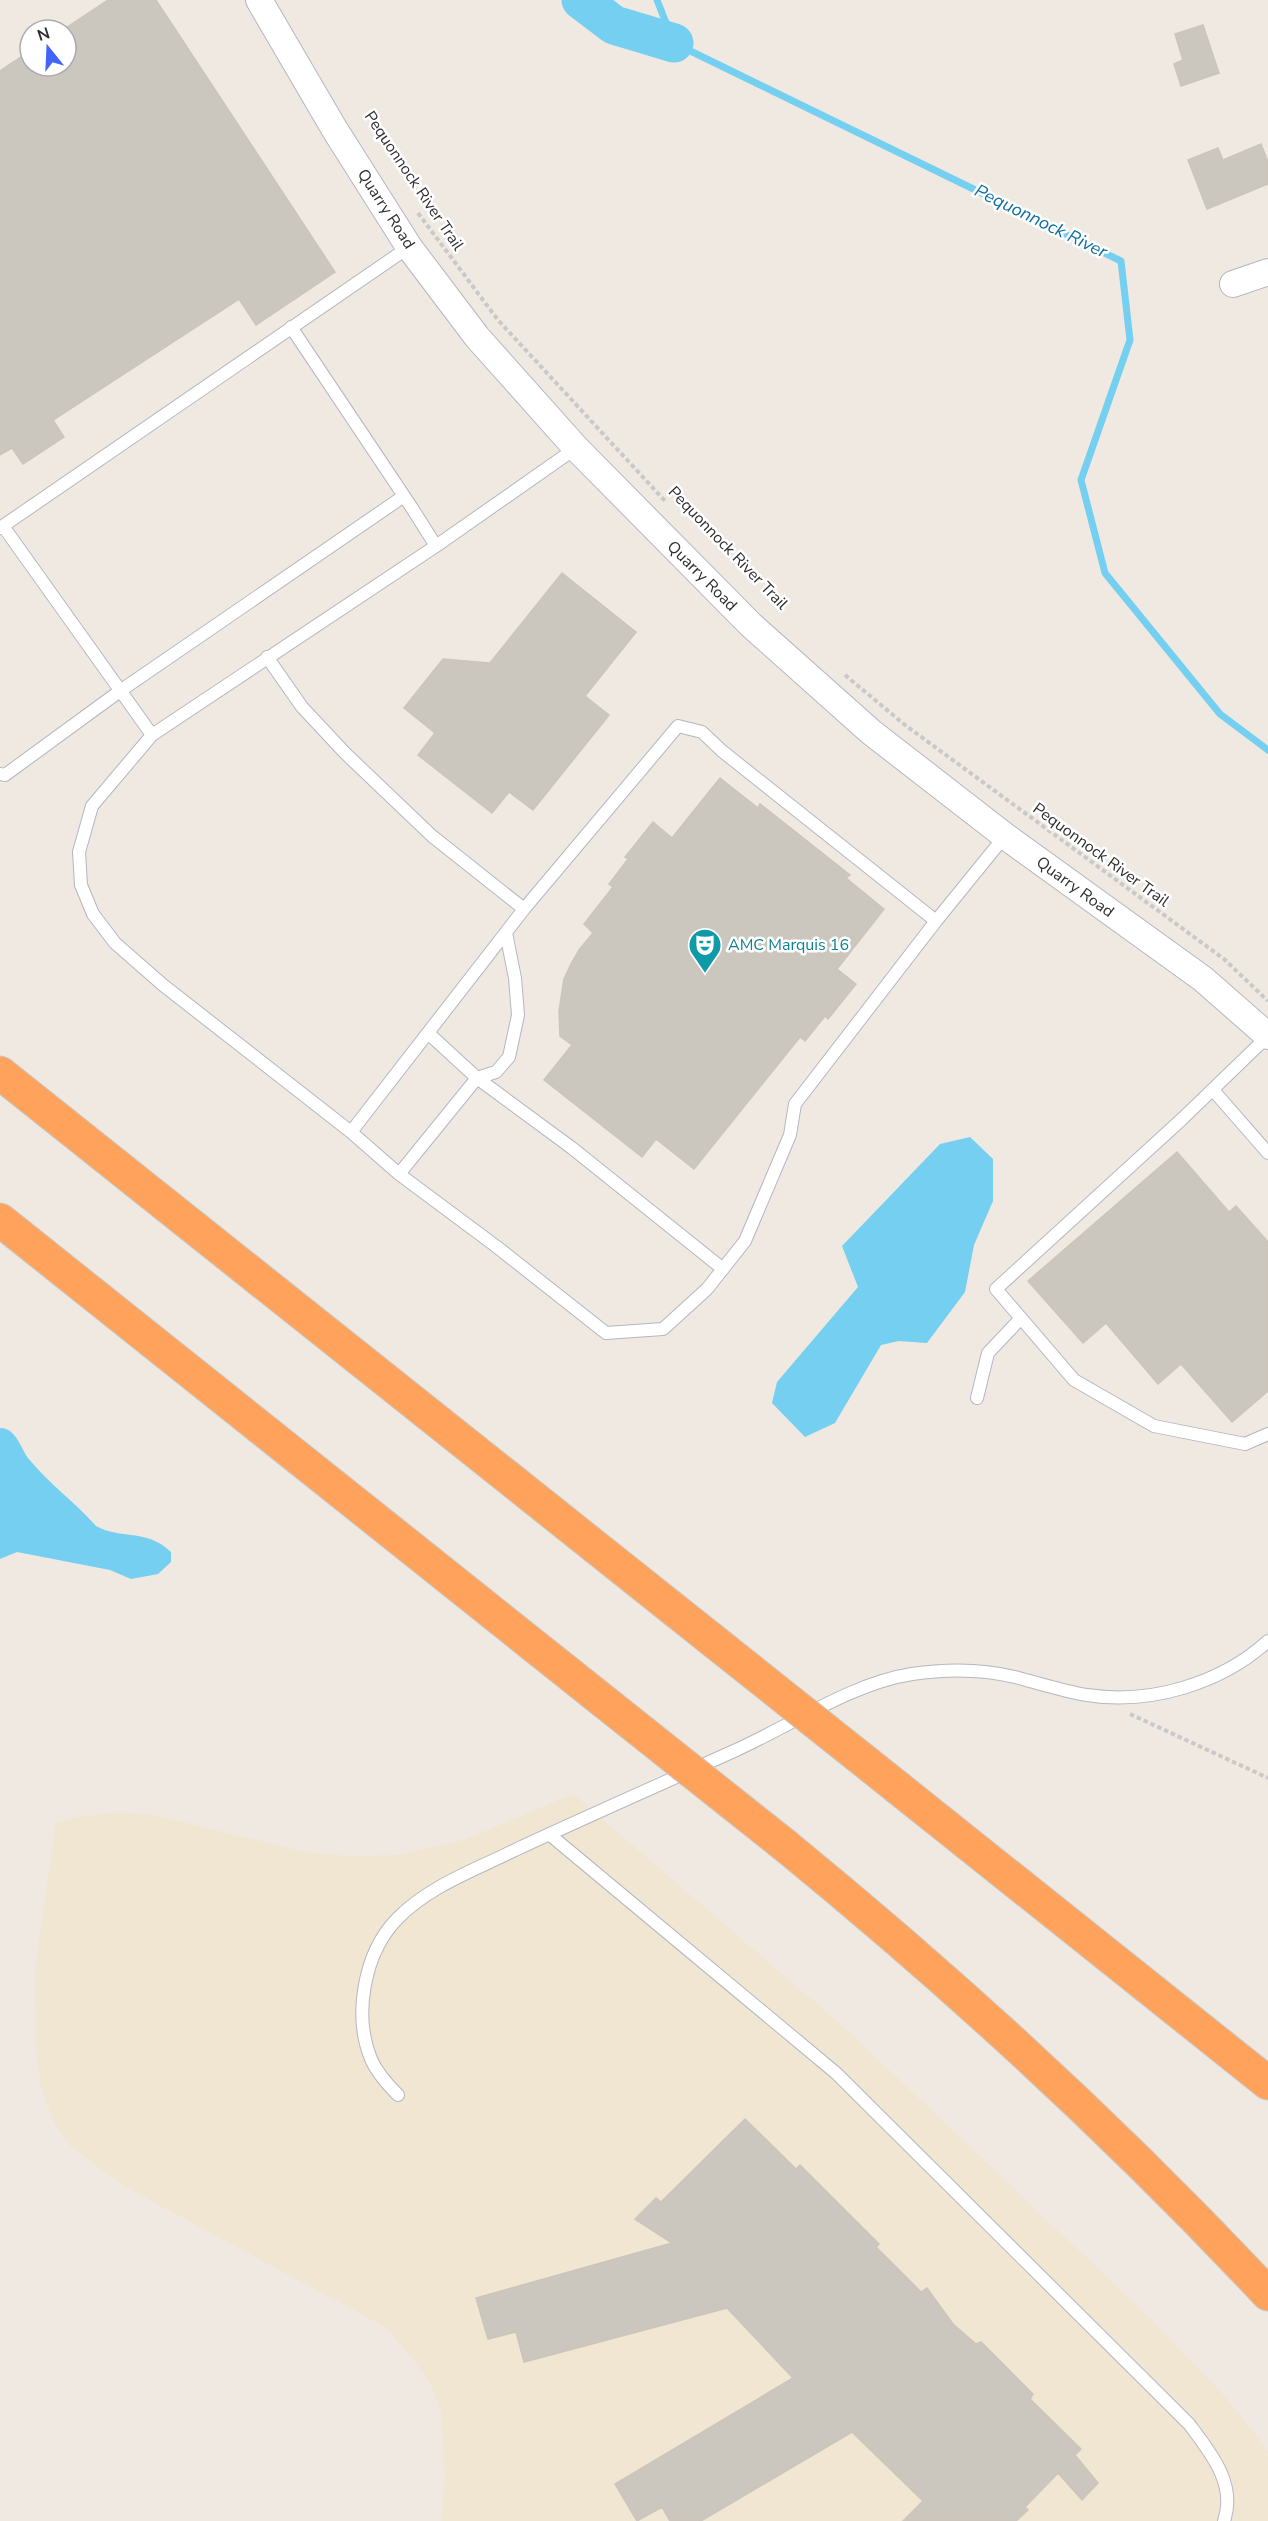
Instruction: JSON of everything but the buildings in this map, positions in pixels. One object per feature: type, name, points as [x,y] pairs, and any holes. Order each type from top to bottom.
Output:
[{"type":"highway","points":[[0,1048],[160,1200]]},
{"type":"highway","points":[[0,1073],[1268,2083]]},
{"type":"highway","points":[[0,1220],[787,1847],[959,1993],[1125,2147],[1268,2294]]},
{"type":"highway","points":[[1125,2147],[1268,2321]]},
{"type":"street","name":"Quarry Road","points":[[259,0],[329,120],[409,247],[477,337],[576,448],[751,625],[871,732],[1005,837],[1203,979],[1268,1036]]},
{"type":"street","points":[[1233,284],[1268,272]]},
{"type":"lane","points":[[152,735],[2,527],[409,247]]},
{"type":"lane","points":[[291,327],[436,546]]},
{"type":"lane","points":[[576,448],[436,546],[152,735],[93,806],[79,852],[81,885],[93,914],[115,943],[163,985],[351,1132],[399,1174],[497,1247],[606,1333],[663,1329],[707,1289],[745,1241],[769,1190],[790,1135],[795,1104],[936,921],[1005,837]]},
{"type":"lane","points":[[0,774],[5,775],[120,691],[404,496]]},
{"type":"lane","points":[[267,657],[302,707],[345,753],[432,836],[524,909]]},
{"type":"lane","points":[[351,1132],[524,909],[678,726],[702,732],[722,751],[936,921]]},
{"type":"lane","points":[[399,1174],[477,1078],[496,1072],[508,1057],[518,1015],[515,978],[506,933]]},
{"type":"lane","points":[[428,1033],[477,1078],[572,1148],[723,1269]]},
{"type":"lane","points":[[1268,1036],[1213,1090],[996,1289],[1074,1380],[1154,1426],[1245,1444],[1268,1434]]},
{"type":"lane","points":[[1213,1090],[1268,1153]]},
{"type":"lane","points":[[977,1398],[988,1353],[1021,1318]]},
{"type":"lane","points":[[398,2095],[380,2075],[371,2058],[363,2026],[366,1987],[372,1959],[396,1920],[420,1899],[445,1884],[886,1679],[942,1671],[977,1672],[1012,1677],[1057,1690],[1091,1696],[1123,1697],[1188,1686],[1224,1672],[1268,1641]]},
{"type":"lane","points":[[549,1834],[836,2073],[1189,2424],[1215,2460],[1224,2477],[1228,2497],[1224,2521]]},
{"type":"path","name":"Pequonnock River Trail","points":[[417,212],[498,320],[667,503]]},
{"type":"path","name":"Pequonnock River Trail","points":[[844,674],[905,725],[1224,959],[1268,1001]]},
{"type":"path","points":[[1091,1696],[1268,1778]]},
{"type":"shaded area","points":[[573,1794],[846,2029],[1151,2319],[1228,2400],[1268,2451],[1268,2521],[441,2521],[445,2478],[441,2412],[431,2385],[411,2356],[385,2327],[126,2187],[71,2147],[54,2122],[41,2087],[36,2050],[35,1971],[56,1823],[71,1818],[118,1812],[154,1815],[305,1852],[349,1856],[399,1855],[464,1840]]},
{"type":"water","points":[[970,1137],[993,1159],[993,1201],[974,1245],[965,1292],[927,1343],[899,1341],[881,1345],[835,1423],[805,1437],[772,1403],[777,1382],[858,1287],[842,1246],[940,1144]]},
{"type":"water","points":[[0,1428],[14,1434],[36,1467],[96,1526],[115,1533],[152,1540],[171,1552],[171,1562],[158,1574],[131,1579],[110,1570],[17,1552],[0,1559]]},
{"type":"waterway","name":"Pequonnock River","points":[[581,0],[614,25],[674,43]]},
{"type":"waterway","name":"Pequonnock River","points":[[657,0],[674,43],[1121,261],[1130,340],[1081,480],[1105,573],[1220,714],[1268,750]]},
{"type":"place","name":"AMC Marquis 16","points":[[705,974]]}]
